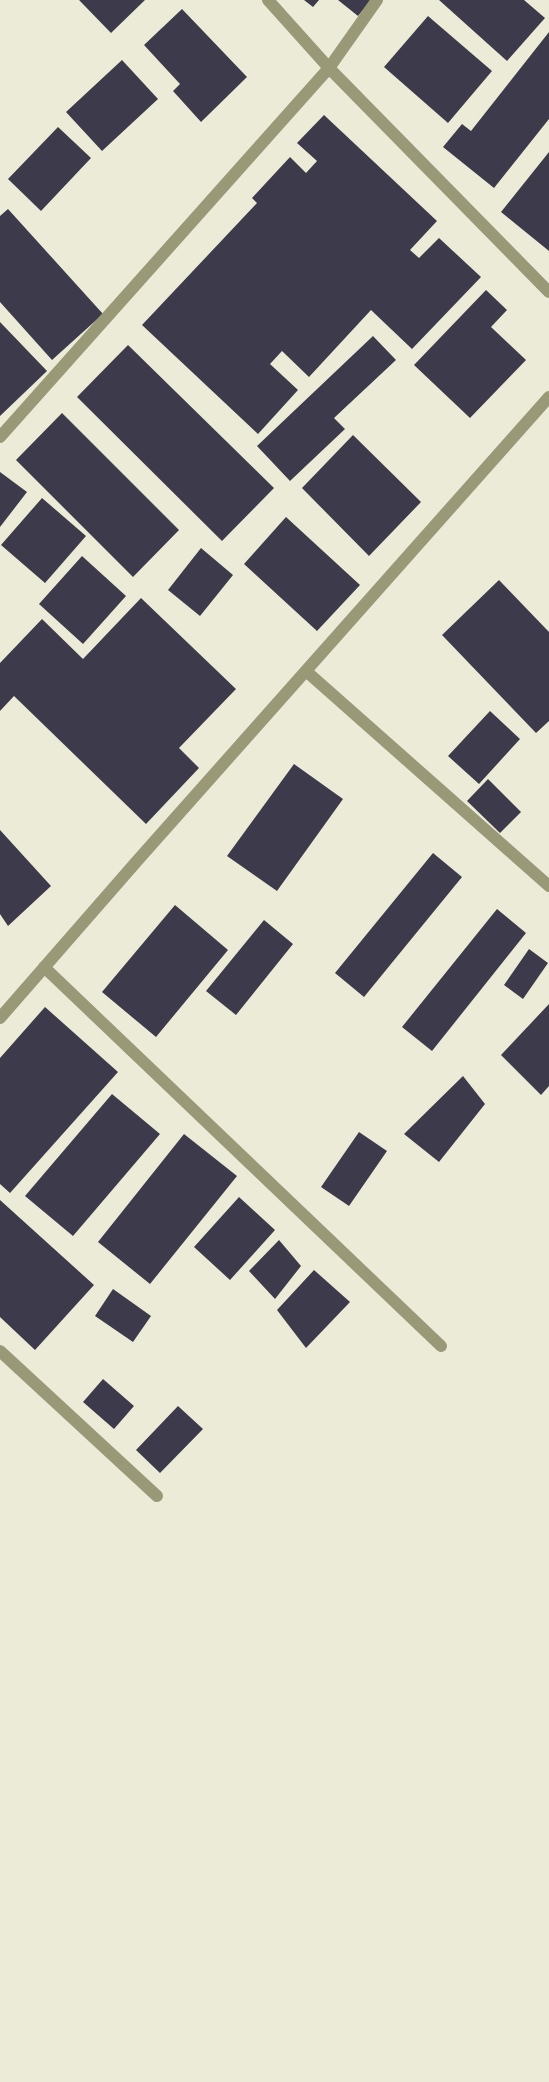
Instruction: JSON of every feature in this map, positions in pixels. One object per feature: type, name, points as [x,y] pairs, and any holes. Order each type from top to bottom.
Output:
[{"type":"street","points":[[268,0],[329,68],[549,292]]},
{"type":"street","points":[[0,437],[329,68],[376,0]]},
{"type":"street","points":[[0,1018],[549,397]]},
{"type":"street","points":[[306,671],[549,886]]},
{"type":"street","points":[[44,967],[441,1346]]},
{"type":"street","points":[[0,1351],[157,1496]]},
{"type":"building","points":[[79,0],[145,0],[111,33]]},
{"type":"building","points":[[304,0],[319,0],[313,7]]},
{"type":"building","points":[[338,0],[371,0],[358,16]]},
{"type":"building","points":[[439,0],[524,0],[545,18],[507,61]]},
{"type":"building","points":[[182,9],[247,77],[201,122],[173,91],[180,84],[144,45]]},
{"type":"building","points":[[428,16],[492,71],[448,123],[384,67]]},
{"type":"building","points":[[549,32],[549,119],[494,188],[443,147],[462,124],[471,131]]},
{"type":"building","points":[[122,60],[158,99],[102,151],[66,112]]},
{"type":"building","points":[[324,115],[437,221],[410,250],[419,258],[439,238],[481,277],[412,349],[371,310],[309,377],[282,351],[270,364],[298,390],[258,434],[142,325],[257,203],[252,198],[290,157],[306,173],[317,161],[297,143]]},
{"type":"building","points":[[58,127],[91,158],[41,211],[8,179]]},
{"type":"building","points":[[549,152],[549,251],[501,212]]},
{"type":"building","points":[[8,209],[103,314],[52,360],[0,302],[0,216]]},
{"type":"building","points":[[486,290],[507,310],[491,327],[526,360],[470,418],[414,365]]},
{"type":"building","points":[[0,322],[47,371],[0,416]]},
{"type":"building","points":[[373,336],[396,360],[334,418],[345,429],[290,481],[257,446]]},
{"type":"building","points":[[128,345],[274,488],[222,541],[77,397]]},
{"type":"building","points":[[62,413],[179,530],[133,577],[16,460]]},
{"type":"building","points":[[353,435],[421,502],[369,556],[302,488]]},
{"type":"building","points":[[0,472],[27,492],[0,527]]},
{"type":"building","points":[[42,498],[86,536],[45,583],[1,545]]},
{"type":"building","points":[[286,517],[360,585],[317,631],[244,564]]},
{"type":"building","points":[[201,548],[233,575],[200,616],[168,590]]},
{"type":"building","points":[[82,556],[126,596],[83,644],[39,604]]},
{"type":"building","points":[[499,580],[549,632],[549,721],[536,733],[442,635]]},
{"type":"building","points":[[141,598],[236,689],[179,748],[199,768],[146,824],[14,696],[0,711],[0,663],[42,619],[83,659]]},
{"type":"building","points":[[490,711],[520,739],[479,784],[448,756]]},
{"type":"building","points":[[294,764],[343,799],[277,891],[227,856]]},
{"type":"building","points":[[488,779],[521,812],[500,833],[467,801]]},
{"type":"building","points":[[0,830],[51,886],[8,926],[0,914]]},
{"type":"building","points":[[433,853],[462,877],[364,997],[335,973]]},
{"type":"building","points":[[175,905],[228,950],[156,1037],[102,992]]},
{"type":"building","points":[[497,909],[526,933],[432,1051],[402,1027]]},
{"type":"building","points":[[264,920],[293,944],[236,1015],[206,991]]},
{"type":"building","points":[[529,949],[548,963],[523,999],[504,985]]},
{"type":"building","points":[[549,1004],[549,1086],[541,1095],[501,1055]]},
{"type":"building","points":[[45,1007],[118,1072],[10,1193],[0,1184],[0,1058]]},
{"type":"building","points":[[463,1076],[485,1104],[439,1162],[404,1134]]},
{"type":"building","points":[[112,1094],[160,1134],[73,1236],[25,1196]]},
{"type":"building","points":[[359,1132],[387,1151],[349,1206],[321,1187]]},
{"type":"building","points":[[184,1134],[237,1176],[150,1284],[98,1242]]},
{"type":"building","points":[[239,1197],[275,1230],[230,1280],[194,1247]]},
{"type":"building","points":[[0,1200],[94,1285],[35,1350],[0,1317]]},
{"type":"building","points":[[279,1240],[301,1266],[275,1299],[249,1271]]},
{"type":"building","points":[[314,1270],[350,1302],[306,1348],[277,1310]]},
{"type":"building","points":[[113,1289],[151,1316],[133,1342],[95,1316]]},
{"type":"building","points":[[103,1379],[134,1406],[114,1429],[83,1402]]},
{"type":"building","points":[[178,1406],[203,1429],[160,1473],[136,1450]]}]
